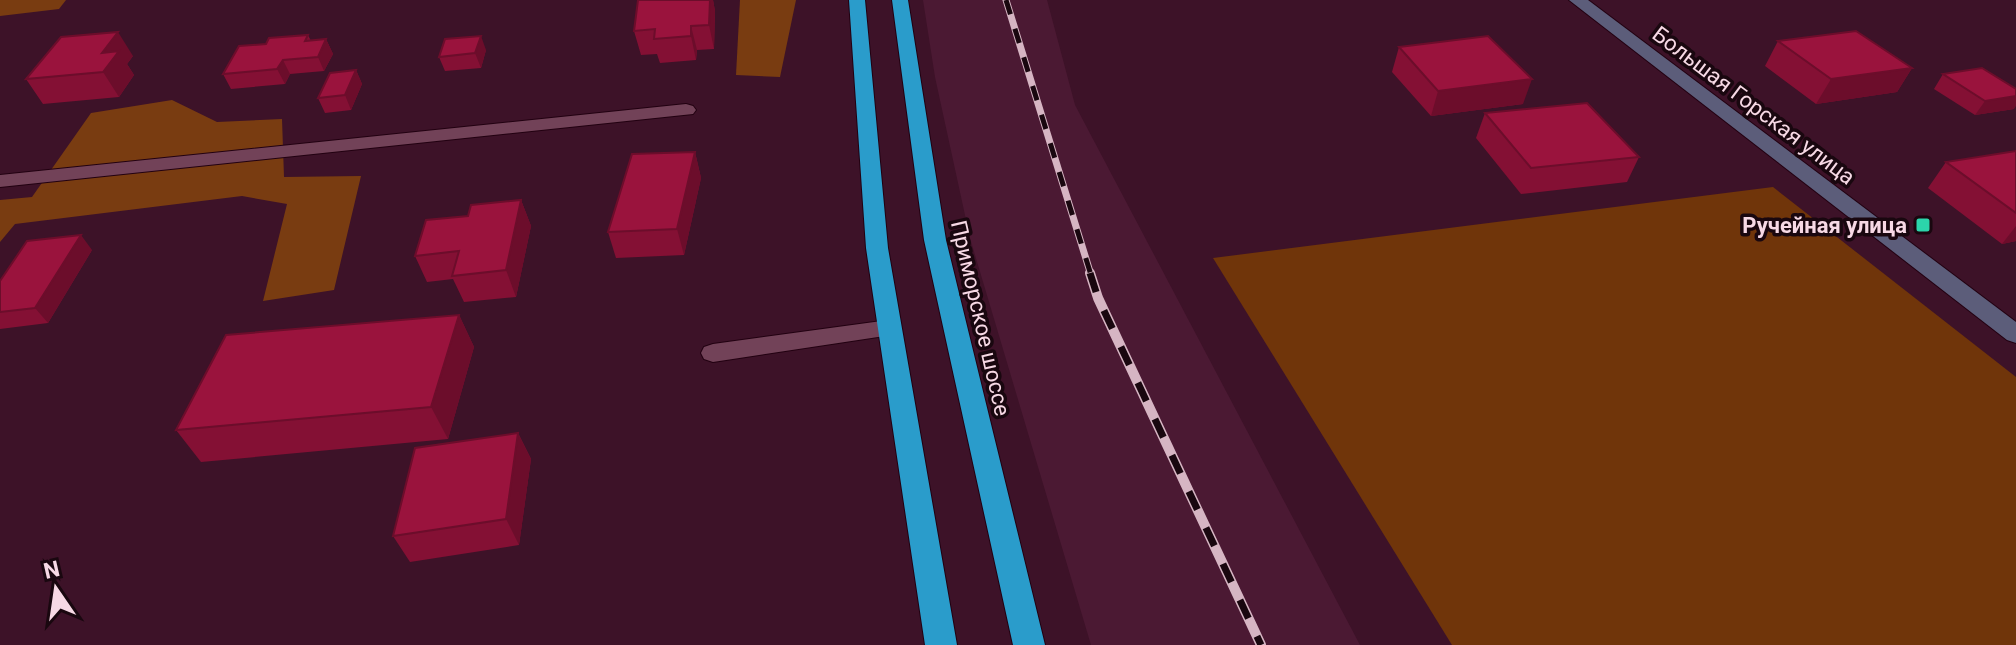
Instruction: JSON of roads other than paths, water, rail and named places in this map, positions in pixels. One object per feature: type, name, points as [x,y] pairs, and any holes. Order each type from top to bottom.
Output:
[{"type":"highway","points":[[857,0],[877,248],[941,645]]},
{"type":"highway","name":"Приморское шоссе","points":[[900,0],[935,240],[1029,645]]},
{"type":"street","name":"Большая Горская улица","points":[[1577,0],[2016,334]]},
{"type":"lane","points":[[0,181],[686,110]]},
{"type":"lane","points":[[713,353],[889,328]]},
{"type":"railway","points":[[1006,0],[1091,275]]},
{"type":"railway","points":[[1090,273],[1098,298],[1261,645]]},
{"type":"place","name":"Ручейная улица","points":[[1923,225]]}]
